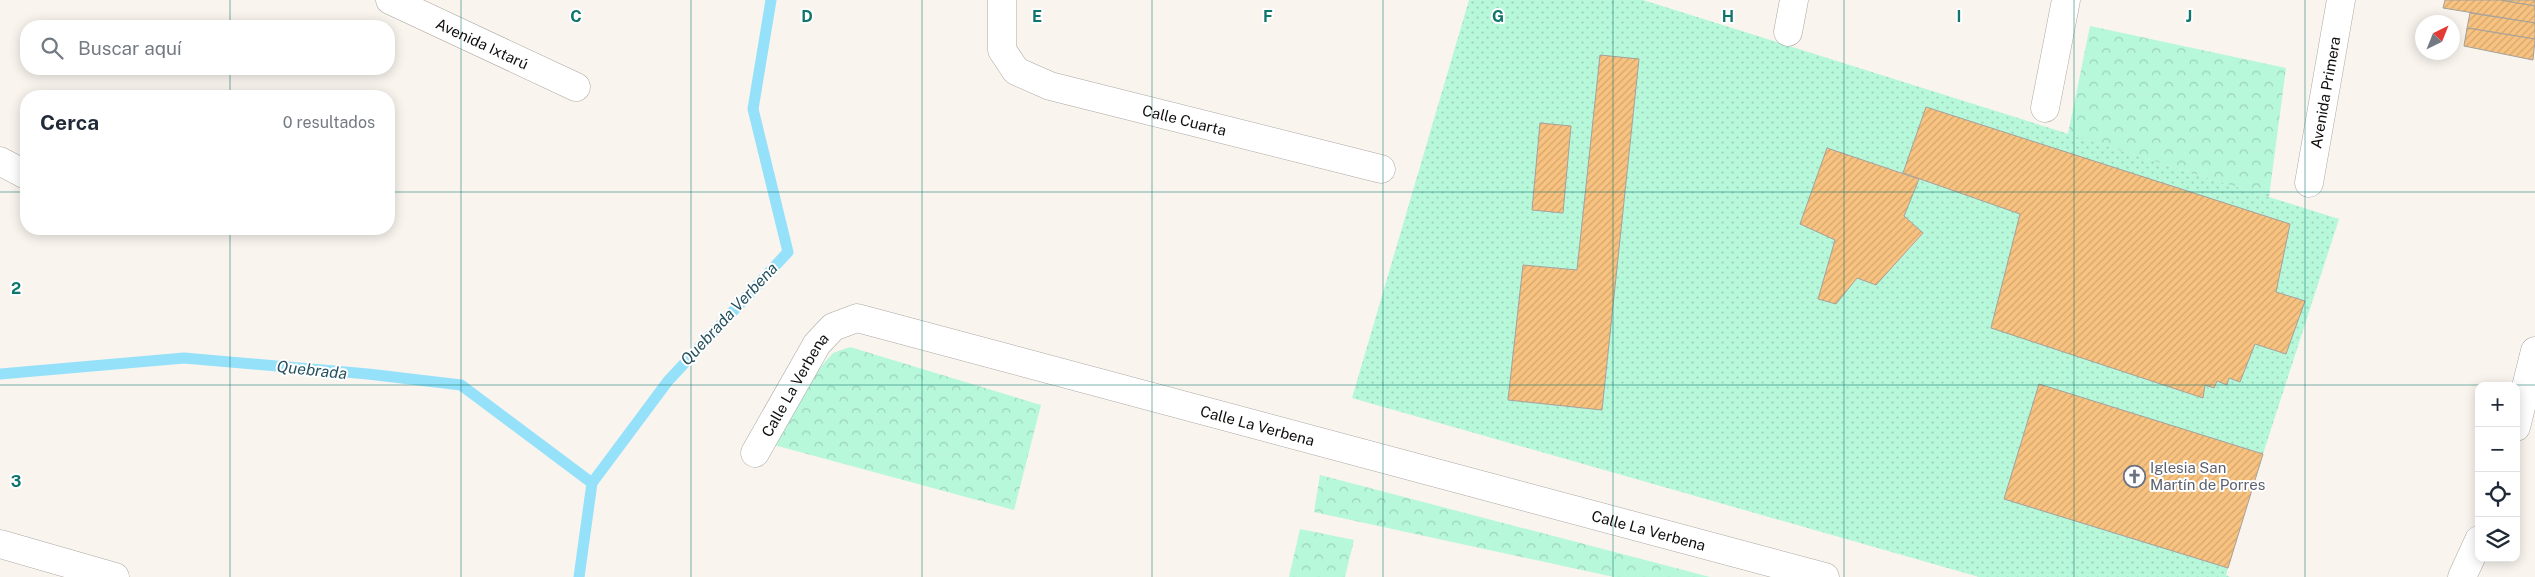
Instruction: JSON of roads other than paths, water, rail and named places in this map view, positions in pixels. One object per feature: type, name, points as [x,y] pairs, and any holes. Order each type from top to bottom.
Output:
[{"type":"street","name":"Avenida Ixtarú","points":[[390,0],[576,86]]},
{"type":"street","name":"Calle Cuarta","points":[[1002,0],[1002,50],[1016,71],[1050,86],[1380,168]]},
{"type":"street","points":[[1788,32],[1794,0]]},
{"type":"street","points":[[2045,108],[2066,0]]},
{"type":"street","name":"Avenida Primera","points":[[2309,183],[2341,0]]},
{"type":"street","points":[[0,161],[20,172]]},
{"type":"street","name":"Calle La Verbena","points":[[755,453],[817,344],[833,327],[857,318],[1825,577]]},
{"type":"street","points":[[2520,411],[2535,351]]},
{"type":"street","points":[[0,544],[115,577]]},
{"type":"street","points":[[2462,577],[2475,549]]},
{"type":"waterway","name":"Quebrada Verbena","points":[[579,577],[592,483],[668,381],[788,252],[753,109],[771,0]]},
{"type":"waterway","name":"Quebrada","points":[[0,374],[184,358],[368,374],[461,385],[592,483]]},
{"type":"place","name":"Iglesia San Martín de Porres","points":[[2134,476]]}]
